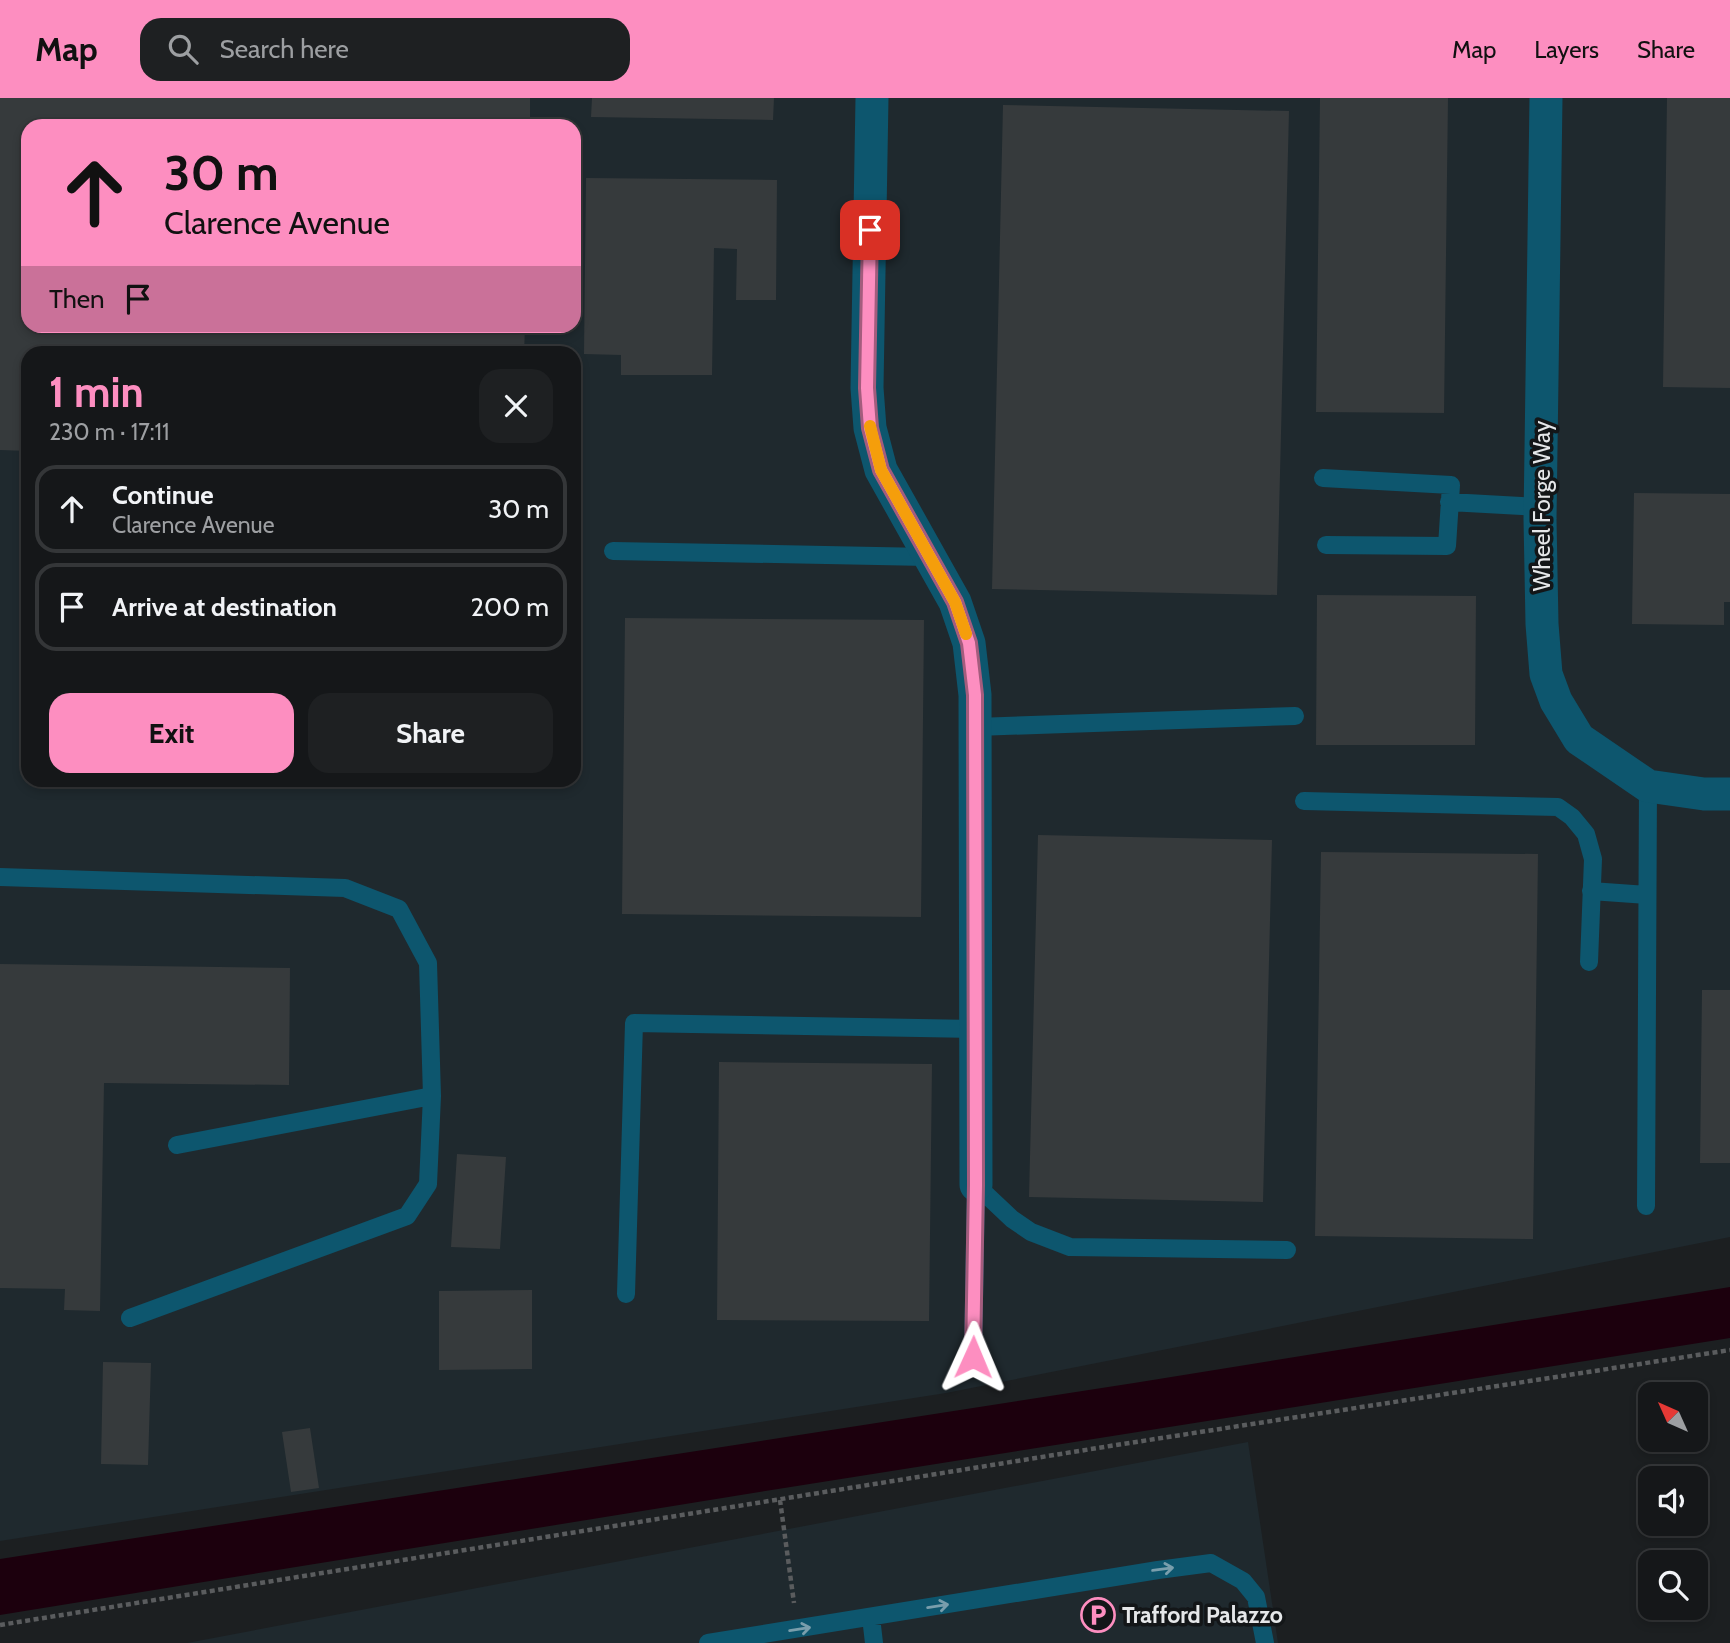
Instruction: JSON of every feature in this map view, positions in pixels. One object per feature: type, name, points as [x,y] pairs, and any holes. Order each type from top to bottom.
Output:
[{"type":"street","points":[[872,98],[867,388],[870,428],[881,470],[955,602],[969,643],[975,695],[976,1185]]},
{"type":"street","name":"Wheel Forge Way","points":[[1546,98],[1540,507],[1542,624],[1546,674],[1556,701],[1578,739],[1648,786],[1704,794],[1730,794]]},
{"type":"lane","points":[[1323,478],[1451,485],[1447,547],[1326,545]]},
{"type":"lane","points":[[1450,502],[1540,507]]},
{"type":"lane","points":[[613,551],[928,557]]},
{"type":"lane","points":[[976,727],[1295,716]]},
{"type":"lane","points":[[1646,1206],[1648,786]]},
{"type":"lane","points":[[1304,801],[1558,807],[1572,817],[1586,834],[1592,859],[1589,962]]},
{"type":"lane","points":[[0,877],[345,888],[399,909],[428,963],[432,1097],[428,1184],[407,1216],[130,1318]]},
{"type":"lane","points":[[1591,891],[1647,895]]},
{"type":"lane","points":[[626,1294],[634,1023],[976,1029]]},
{"type":"lane","points":[[177,1145],[432,1097]]},
{"type":"lane","points":[[976,1185],[1012,1219],[1031,1232],[1070,1247],[1287,1250]]},
{"type":"lane","points":[[973,1357],[976,1185]]},
{"type":"lane","points":[[708,1643],[1211,1563],[1242,1581],[1256,1597],[1265,1643]]},
{"type":"lane","points":[[871,1618],[874,1643]]},
{"type":"path","points":[[0,1625],[1110,1446],[1730,1350]]},
{"type":"path","points":[[780,1500],[798,1629]]},
{"type":"shaded area","points":[[0,98],[1730,98],[1730,1237],[946,1393],[0,1541]]},
{"type":"shaded area","points":[[1730,1287],[1730,1338],[0,1615],[0,1559],[1134,1383]]},
{"type":"shaded area","points":[[1248,1442],[1278,1643],[187,1643]]},
{"type":"building","points":[[0,98],[530,98],[530,119],[21,119],[21,333],[525,333],[524,346],[21,346],[21,451],[0,450]]},
{"type":"building","points":[[592,98],[774,98],[773,120],[591,117]]},
{"type":"building","points":[[1320,98],[1448,98],[1444,413],[1316,412]]},
{"type":"building","points":[[1667,98],[1730,98],[1730,388],[1663,387]]},
{"type":"building","points":[[1003,105],[1289,111],[1277,595],[992,589]]},
{"type":"building","points":[[586,178],[777,180],[776,300],[736,300],[737,249],[714,248],[712,375],[621,375],[621,355],[584,354]]},
{"type":"building","points":[[1634,493],[1730,494],[1730,602],[1724,602],[1724,625],[1632,624]]},
{"type":"building","points":[[1317,595],[1476,596],[1475,745],[1316,745]]},
{"type":"building","points":[[625,618],[924,620],[921,917],[622,914]]},
{"type":"building","points":[[1038,835],[1272,840],[1263,1202],[1029,1197]]},
{"type":"building","points":[[1321,852],[1538,854],[1533,1239],[1315,1236]]},
{"type":"building","points":[[0,964],[290,968],[289,1085],[104,1083],[100,1311],[64,1310],[65,1289],[0,1288]]},
{"type":"building","points":[[1702,990],[1730,990],[1730,1163],[1700,1163]]},
{"type":"building","points":[[719,1062],[932,1064],[929,1321],[717,1320]]},
{"type":"building","points":[[457,1154],[506,1157],[500,1249],[451,1247]]},
{"type":"building","points":[[532,1290],[532,1369],[439,1370],[439,1291]]},
{"type":"building","points":[[103,1362],[151,1363],[148,1465],[101,1464]]},
{"type":"building","points":[[310,1428],[319,1488],[291,1492],[282,1432]]},
{"type":"slow traffic","points":[[870,426],[881,470],[955,602],[966,634]]},
{"type":"place","name":"Trafford Palazzo","points":[[1098,1615]]},
{"type":"route","points":[[870,230],[867,388],[870,428],[881,470],[955,602],[969,643],[975,695],[976,1185],[973,1357]]}]
